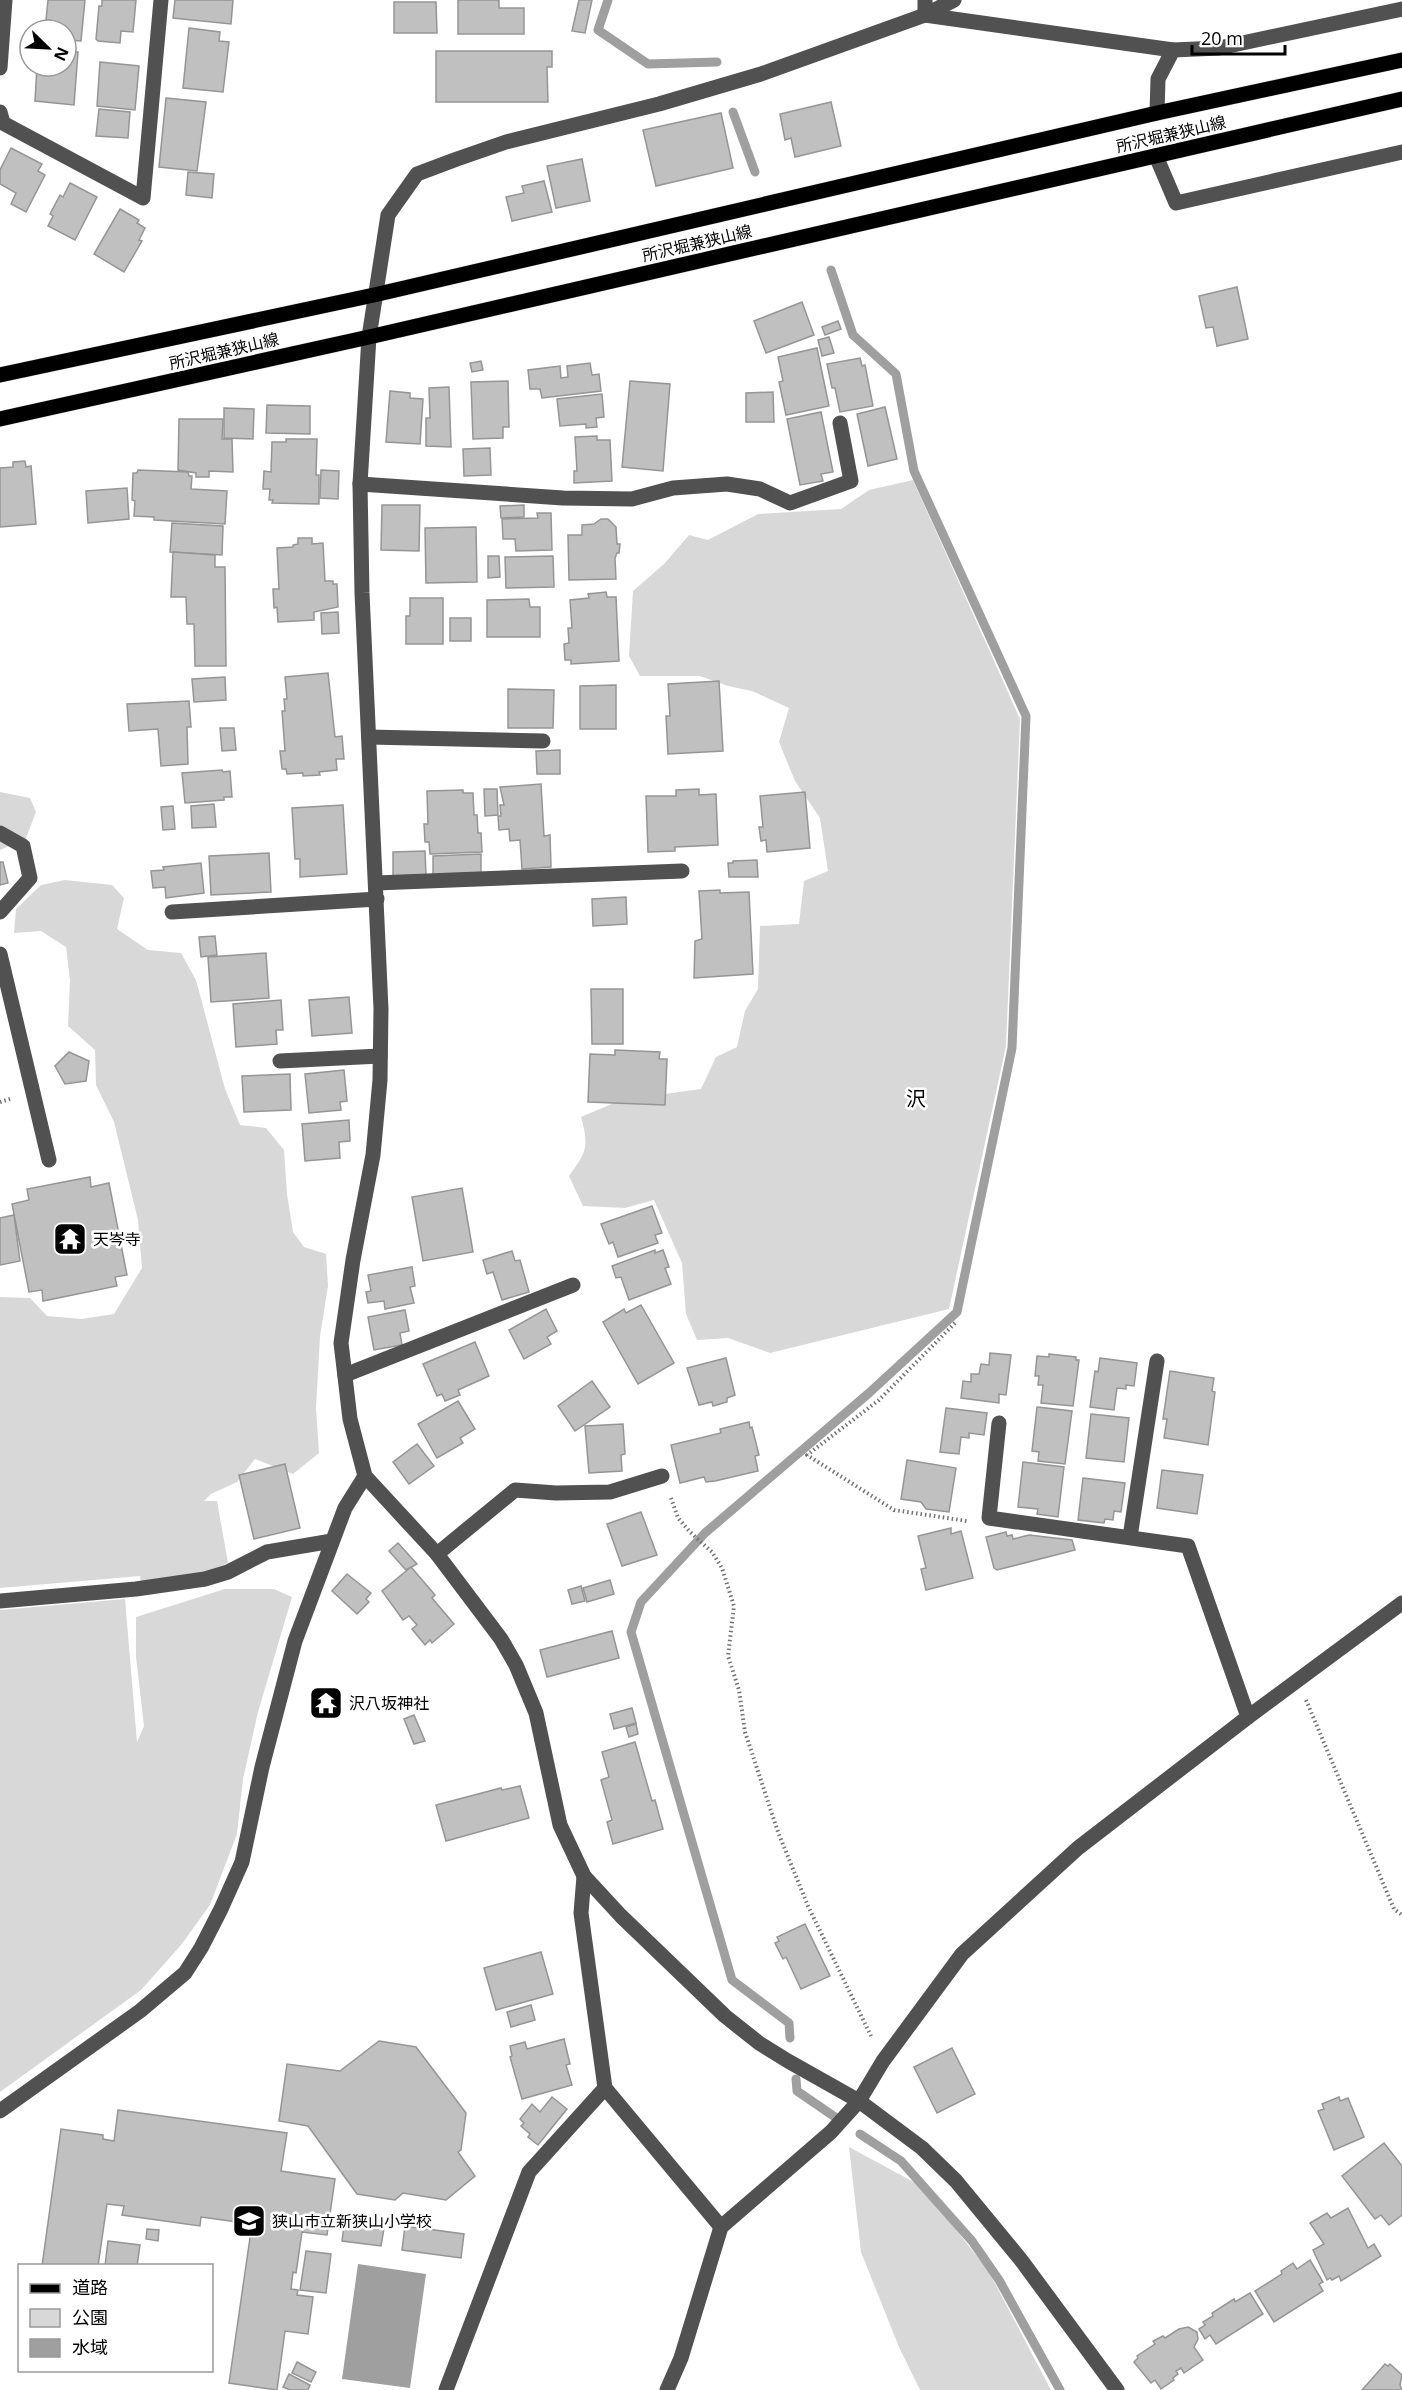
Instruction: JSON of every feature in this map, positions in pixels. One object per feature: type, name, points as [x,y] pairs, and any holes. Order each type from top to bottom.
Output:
[{"type":"main road","name":"所沢堀兼狭山線","points":[[0,375],[374,295],[1158,113],[1402,60]]},
{"type":"main road","name":"所沢堀兼狭山線","points":[[0,419],[369,337],[1402,99]]},
{"type":"street","points":[[0,68],[5,0]]},
{"type":"street","points":[[0,112],[3,123],[143,198],[161,0]]},
{"type":"street","points":[[954,0],[925,8],[761,74],[659,104],[506,142],[417,174],[388,214],[369,337],[360,484],[362,593],[381,1009],[380,1056],[373,1155],[353,1260],[341,1343],[350,1419],[366,1476],[437,1554],[501,1640],[519,1673],[536,1713],[560,1825],[584,1876],[621,1916],[725,2016],[759,2043],[859,2101],[922,2148],[956,2181],[1021,2260],[1117,2390]]},
{"type":"street","points":[[925,8],[1173,50],[1219,48],[1402,9]]},
{"type":"street","points":[[1158,113],[1158,79],[1173,50]]},
{"type":"street","points":[[1156,156],[1176,203],[1402,152]]},
{"type":"street","points":[[360,484],[563,498],[632,499],[673,488],[727,484],[760,489],[790,502],[851,481],[840,423]]},
{"type":"street","points":[[369,737],[543,741]]},
{"type":"street","points":[[0,833],[23,846],[30,878],[0,912]]},
{"type":"street","points":[[376,883],[682,871]]},
{"type":"street","points":[[172,912],[377,899]]},
{"type":"street","points":[[0,954],[49,1160]]},
{"type":"street","points":[[280,1061],[380,1056]]},
{"type":"street","points":[[345,1375],[573,1285]]},
{"type":"street","points":[[1130,1537],[1157,1361]]},
{"type":"street","points":[[999,1423],[988,1518],[1188,1546],[1248,1717]]},
{"type":"street","points":[[0,2111],[140,2011],[185,1973],[201,1948],[242,1862],[262,1767],[295,1641],[345,1508],[366,1476]]},
{"type":"street","points":[[437,1554],[515,1490],[556,1493],[610,1492],[662,1476]]},
{"type":"street","points":[[0,1601],[136,1589],[205,1579],[228,1572],[267,1552],[332,1541]]},
{"type":"street","points":[[667,2390],[681,2358],[721,2227],[831,2132],[859,2101],[883,2061],[962,1954],[1078,1848],[1248,1717],[1402,1603]]},
{"type":"street","points":[[584,1876],[581,1913],[605,2088],[721,2227]]},
{"type":"street","points":[[446,2390],[529,2172],[605,2088]]},
{"type":"path","points":[[955,1323],[879,1400],[807,1455],[894,1510],[971,1522],[988,1518]]},
{"type":"path","points":[[662,1476],[678,1518],[712,1552],[722,1568],[734,1606],[728,1656],[739,1690],[745,1732],[778,1832],[808,1906],[883,2061]]},
{"type":"path","points":[[1298,1680],[1394,1909],[1402,1915]]},
{"type":"green space","points":[[913,480],[1020,719],[1006,1046],[949,1309],[770,1353],[728,1338],[697,1340],[686,1314],[682,1263],[654,1200],[625,1208],[583,1206],[569,1176],[580,1161],[585,1148],[581,1117],[621,1100],[701,1089],[716,1057],[737,1047],[745,1011],[758,989],[760,926],[799,924],[804,881],[828,871],[820,818],[795,781],[779,742],[789,708],[752,691],[728,686],[700,676],[640,676],[629,656],[633,591],[664,564],[689,535],[708,540],[758,514],[841,509],[869,490]]},
{"type":"green space","points":[[0,792],[30,798],[36,812],[26,838],[0,850]]},
{"type":"green space","points":[[65,880],[112,885],[124,898],[117,929],[148,950],[181,953],[196,980],[225,1089],[240,1125],[266,1128],[284,1150],[287,1194],[293,1232],[304,1247],[326,1254],[328,1286],[320,1336],[316,1408],[319,1453],[293,1474],[255,1459],[237,1482],[211,1494],[204,1501],[217,1501],[228,1563],[206,1572],[141,1582],[140,1576],[0,1588],[0,1297],[30,1298],[47,1316],[81,1319],[114,1314],[142,1268],[138,1220],[114,1122],[96,1085],[95,1050],[68,1026],[70,980],[66,947],[41,931],[14,933],[16,909],[41,885]]},
{"type":"green space","points":[[225,1589],[274,1589],[292,1597],[258,1712],[243,1779],[237,1834],[210,1905],[181,1945],[141,1990],[0,2092],[0,1610],[125,1599],[137,1742],[144,1726],[136,1657],[136,1617]]},
{"type":"green space","points":[[849,2147],[923,2187],[989,2272],[1051,2390],[920,2390],[899,2347],[861,2252]]},
{"type":"water","points":[[358,2264],[426,2274],[410,2388],[342,2379]]},
{"type":"building","points":[[48,0],[85,0],[81,41],[78,41],[78,18],[46,18]]},
{"type":"building","points":[[102,0],[136,0],[133,32],[121,31],[120,43],[96,39],[99,6],[102,6]]},
{"type":"building","points":[[175,0],[233,0],[231,24],[173,18]]},
{"type":"building","points":[[458,0],[499,0],[499,8],[524,8],[524,34],[458,34]]},
{"type":"building","points":[[579,0],[592,0],[585,33],[572,31]]},
{"type":"building","points":[[394,2],[436,2],[437,33],[394,33]]},
{"type":"building","points":[[189,28],[220,32],[219,41],[229,42],[223,92],[183,88]]},
{"type":"building","points":[[436,51],[552,51],[552,67],[547,67],[548,102],[436,102]]},
{"type":"building","points":[[100,62],[139,66],[135,110],[97,106]]},
{"type":"building","points":[[36,78],[76,78],[74,105],[35,101]]},
{"type":"building","points":[[166,98],[206,102],[197,171],[159,167]]},
{"type":"building","points":[[831,102],[841,146],[795,157],[791,138],[785,140],[780,114]]},
{"type":"building","points":[[99,109],[130,112],[128,138],[96,136]]},
{"type":"building","points":[[721,113],[733,168],[656,186],[643,130]]},
{"type":"building","points":[[11,148],[42,164],[38,171],[45,175],[26,212],[11,204],[16,193],[0,184],[0,170]]},
{"type":"building","points":[[582,159],[590,201],[556,208],[547,166]]},
{"type":"building","points":[[188,172],[214,174],[212,198],[186,195]]},
{"type":"building","points":[[544,181],[552,212],[512,221],[506,197],[524,193],[522,186]]},
{"type":"building","points":[[70,183],[97,197],[75,240],[48,226],[53,216],[50,214],[60,195],[63,197]]},
{"type":"building","points":[[120,209],[139,220],[137,223],[145,228],[139,240],[142,241],[124,272],[94,254]]},
{"type":"building","points":[[1237,287],[1248,339],[1217,346],[1213,327],[1206,328],[1199,296]]},
{"type":"building","points":[[802,302],[814,335],[766,353],[754,321]]},
{"type":"building","points":[[838,321],[841,329],[825,335],[822,327]]},
{"type":"building","points":[[829,337],[834,353],[822,356],[818,340]]},
{"type":"building","points":[[817,348],[829,406],[786,415],[779,382],[783,381],[778,357]]},
{"type":"building","points":[[860,358],[862,366],[865,365],[873,406],[840,412],[827,364]]},
{"type":"building","points":[[481,361],[483,370],[472,372],[470,363]]},
{"type":"building","points":[[590,363],[592,375],[599,374],[601,391],[542,398],[540,389],[530,389],[528,370],[560,366],[561,378],[568,377],[567,366]]},
{"type":"building","points":[[508,381],[509,427],[503,427],[503,438],[473,439],[471,382]]},
{"type":"building","points":[[630,381],[670,384],[663,471],[622,467]]},
{"type":"building","points":[[449,387],[451,447],[426,446],[426,418],[430,418],[429,388]]},
{"type":"building","points":[[390,391],[410,393],[410,398],[423,399],[420,444],[386,442]]},
{"type":"building","points":[[773,392],[774,422],[746,422],[746,393]]},
{"type":"building","points":[[602,394],[604,417],[596,418],[597,427],[586,428],[586,424],[560,426],[557,399]]},
{"type":"building","points":[[267,405],[310,406],[310,434],[266,433]]},
{"type":"building","points":[[885,407],[897,459],[868,466],[857,414]]},
{"type":"building","points":[[224,408],[254,409],[253,439],[224,438]]},
{"type":"building","points":[[821,412],[833,472],[821,474],[823,481],[800,485],[787,419]]},
{"type":"building","points":[[179,419],[223,419],[222,439],[232,439],[233,472],[209,471],[209,477],[196,477],[196,473],[178,470]]},
{"type":"building","points":[[597,436],[597,440],[610,440],[612,481],[574,483],[574,471],[577,471],[575,437]]},
{"type":"building","points":[[286,439],[317,439],[316,475],[319,475],[319,504],[272,503],[273,500],[269,500],[270,489],[263,489],[264,471],[271,472],[272,442],[286,442]]},
{"type":"building","points":[[490,448],[491,475],[464,476],[463,449]]},
{"type":"building","points":[[25,461],[26,467],[31,466],[36,524],[0,527],[0,468],[13,467],[13,462]]},
{"type":"building","points":[[138,470],[188,472],[189,476],[192,476],[191,489],[227,491],[225,524],[154,520],[154,517],[134,516],[133,473],[137,473]]},
{"type":"building","points":[[321,470],[339,471],[338,499],[320,498]]},
{"type":"building","points":[[127,488],[129,519],[88,523],[86,491]]},
{"type":"building","points":[[382,505],[420,505],[419,551],[381,550]]},
{"type":"building","points":[[524,505],[524,517],[501,518],[500,506]]},
{"type":"building","points":[[537,513],[551,513],[552,550],[516,551],[515,539],[503,539],[502,519],[538,518]]},
{"type":"building","points":[[601,519],[608,519],[616,527],[617,544],[620,544],[619,553],[615,558],[616,579],[569,580],[568,535],[582,535],[582,525],[594,524]]},
{"type":"building","points":[[172,523],[223,526],[222,555],[170,552]]},
{"type":"building","points":[[476,527],[477,582],[426,583],[425,528]]},
{"type":"building","points":[[298,538],[312,538],[312,544],[323,543],[325,581],[333,581],[333,584],[337,584],[338,607],[314,612],[314,620],[278,622],[277,607],[274,608],[273,589],[279,589],[277,548],[293,547],[298,544]]},
{"type":"building","points":[[173,552],[215,555],[215,567],[225,567],[226,666],[195,666],[194,624],[187,624],[186,597],[171,597]]},
{"type":"building","points":[[488,556],[499,556],[500,577],[488,578]]},
{"type":"building","points":[[553,556],[554,587],[506,588],[505,557]]},
{"type":"building","points":[[606,592],[607,597],[616,597],[619,661],[571,664],[571,660],[565,660],[564,644],[569,643],[568,628],[572,628],[570,600],[589,598],[588,594]]},
{"type":"building","points":[[410,598],[443,598],[443,644],[406,644],[406,616],[410,616]]},
{"type":"building","points":[[529,599],[530,607],[540,607],[540,637],[487,637],[487,600]]},
{"type":"building","points":[[338,612],[339,633],[322,634],[321,613]]},
{"type":"building","points":[[450,618],[471,618],[471,641],[450,641]]},
{"type":"building","points":[[328,673],[335,737],[342,736],[344,759],[336,759],[337,770],[319,772],[320,775],[287,774],[286,769],[282,769],[280,751],[285,751],[282,711],[285,711],[284,699],[287,699],[285,677]]},
{"type":"building","points":[[225,677],[226,700],[194,702],[192,679]]},
{"type":"building","points":[[719,681],[723,751],[668,754],[666,716],[670,716],[668,684]]},
{"type":"building","points":[[616,685],[616,729],[580,729],[580,686]]},
{"type":"building","points":[[508,689],[554,690],[553,728],[508,728]]},
{"type":"building","points":[[189,701],[191,727],[187,727],[188,764],[161,766],[158,729],[129,731],[127,704]]},
{"type":"building","points":[[220,728],[234,728],[236,750],[222,751]]},
{"type":"building","points":[[560,750],[560,774],[537,774],[536,751]]},
{"type":"building","points":[[222,770],[223,772],[230,771],[232,797],[224,797],[224,800],[185,803],[182,773]]},
{"type":"building","points":[[541,784],[544,836],[550,835],[551,867],[522,869],[520,840],[510,841],[509,829],[499,830],[500,805],[504,805],[500,787]]},
{"type":"building","points":[[484,789],[497,789],[498,815],[485,816]]},
{"type":"building","points":[[699,789],[699,795],[716,794],[718,845],[675,847],[675,851],[648,852],[646,796],[676,796],[676,790]]},
{"type":"building","points":[[463,790],[463,793],[473,793],[474,815],[477,815],[478,833],[481,833],[482,852],[430,854],[429,842],[425,842],[424,824],[428,824],[427,791]]},
{"type":"building","points":[[805,792],[810,848],[767,852],[766,840],[761,841],[759,827],[763,827],[760,796]]},
{"type":"building","points":[[214,804],[216,827],[192,828],[191,806]]},
{"type":"building","points":[[343,805],[347,874],[300,877],[300,859],[295,859],[292,808]]},
{"type":"building","points":[[173,806],[175,829],[163,830],[161,807]]},
{"type":"building","points":[[425,851],[426,875],[393,876],[393,852]]},
{"type":"building","points":[[269,853],[271,892],[211,895],[209,856]]},
{"type":"building","points":[[481,854],[481,876],[433,877],[433,856]]},
{"type":"building","points":[[757,860],[758,877],[729,877],[728,863]]},
{"type":"building","points":[[0,862],[3,862],[8,883],[0,885]]},
{"type":"building","points":[[201,863],[204,893],[166,898],[165,887],[153,888],[151,871],[164,870],[163,867]]},
{"type":"building","points":[[720,890],[720,893],[749,892],[753,974],[694,978],[695,941],[702,939],[699,891]]},
{"type":"building","points":[[626,897],[627,924],[593,926],[592,899]]},
{"type":"building","points":[[215,936],[217,955],[201,957],[199,937]]},
{"type":"building","points":[[266,953],[269,998],[211,1002],[208,957]]},
{"type":"building","points":[[591,989],[623,989],[623,1044],[592,1044]]},
{"type":"building","points":[[349,997],[352,1033],[312,1036],[309,1000]]},
{"type":"building","points":[[281,1000],[283,1030],[276,1030],[277,1044],[236,1047],[233,1004]]},
{"type":"building","points":[[615,1050],[660,1052],[659,1059],[667,1059],[665,1105],[588,1102],[590,1054],[615,1055]]},
{"type":"building","points":[[69,1052],[89,1061],[86,1081],[65,1084],[55,1066]]},
{"type":"building","points":[[344,1070],[347,1101],[340,1102],[341,1110],[309,1113],[305,1074]]},
{"type":"building","points":[[290,1074],[291,1110],[244,1112],[242,1076]]},
{"type":"building","points":[[349,1120],[350,1141],[339,1142],[340,1158],[305,1161],[302,1124]]},
{"type":"building","name":"天岑寺","points":[[90,1177],[91,1187],[109,1183],[127,1275],[115,1277],[117,1286],[43,1301],[42,1290],[29,1292],[12,1204],[29,1200],[27,1189]]},
{"type":"building","points":[[462,1188],[473,1252],[423,1261],[412,1197]]},
{"type":"building","points":[[652,1206],[662,1233],[655,1235],[658,1243],[618,1257],[613,1242],[609,1244],[601,1224]]},
{"type":"building","points":[[14,1215],[20,1261],[0,1265],[0,1218]]},
{"type":"building","points":[[655,1250],[655,1253],[663,1250],[669,1267],[665,1268],[671,1284],[629,1300],[621,1277],[616,1278],[612,1266]]},
{"type":"building","points":[[512,1251],[515,1261],[520,1260],[529,1292],[502,1300],[493,1272],[487,1274],[483,1260]]},
{"type":"building","points":[[412,1267],[415,1286],[410,1287],[414,1303],[385,1309],[384,1301],[368,1303],[366,1292],[371,1291],[368,1275]]},
{"type":"building","points":[[641,1305],[674,1363],[638,1384],[603,1322],[624,1309],[626,1313]]},
{"type":"building","points":[[546,1309],[557,1331],[547,1337],[551,1344],[524,1359],[509,1330]]},
{"type":"building","points":[[405,1310],[409,1331],[400,1333],[402,1345],[374,1350],[368,1317]]},
{"type":"building","points":[[475,1342],[489,1376],[458,1390],[460,1395],[445,1401],[442,1394],[437,1396],[423,1364]]},
{"type":"building","points":[[990,1353],[1011,1355],[1006,1395],[999,1394],[999,1403],[961,1398],[963,1381],[971,1382],[971,1374],[979,1374],[981,1364],[989,1365]]},
{"type":"building","points":[[1049,1354],[1076,1357],[1076,1360],[1079,1360],[1073,1406],[1041,1403],[1043,1385],[1038,1385],[1039,1376],[1035,1376],[1037,1356],[1049,1357]]},
{"type":"building","points":[[726,1358],[735,1395],[727,1398],[727,1402],[713,1406],[712,1402],[699,1405],[687,1368]]},
{"type":"building","points":[[1100,1358],[1137,1363],[1134,1386],[1126,1385],[1126,1389],[1117,1388],[1114,1410],[1090,1407],[1095,1371],[1098,1372]]},
{"type":"building","points":[[1170,1371],[1214,1378],[1212,1391],[1215,1392],[1208,1445],[1164,1438],[1167,1419],[1163,1419]]},
{"type":"building","points":[[592,1381],[610,1407],[575,1431],[558,1406]]},
{"type":"building","points":[[458,1401],[475,1429],[460,1438],[463,1443],[437,1458],[418,1424]]},
{"type":"building","points":[[1037,1407],[1072,1411],[1065,1464],[1038,1461],[1039,1452],[1032,1451]]},
{"type":"building","points":[[946,1408],[987,1413],[984,1435],[969,1433],[969,1438],[961,1437],[959,1454],[940,1452]]},
{"type":"building","points":[[1091,1414],[1129,1418],[1124,1462],[1086,1458]]},
{"type":"building","points":[[749,1422],[759,1455],[755,1456],[758,1471],[715,1481],[706,1482],[704,1477],[680,1483],[671,1445],[721,1433],[720,1429]]},
{"type":"building","points":[[623,1424],[625,1454],[621,1455],[622,1471],[589,1473],[585,1426]]},
{"type":"building","points":[[417,1444],[434,1466],[409,1484],[393,1462]]},
{"type":"building","points":[[907,1460],[956,1468],[949,1512],[926,1509],[921,1502],[901,1499]]},
{"type":"building","points":[[1023,1462],[1064,1467],[1058,1517],[1037,1514],[1038,1509],[1018,1507]]},
{"type":"building","points":[[285,1464],[300,1528],[254,1539],[239,1475]]},
{"type":"building","points":[[1162,1470],[1203,1475],[1197,1514],[1157,1508]]},
{"type":"building","points":[[1083,1478],[1125,1483],[1121,1512],[1114,1511],[1113,1520],[1105,1519],[1104,1523],[1078,1520]]},
{"type":"building","points":[[641,1512],[657,1555],[622,1566],[607,1524]]},
{"type":"building","points":[[951,1528],[951,1534],[961,1531],[973,1578],[926,1590],[921,1569],[926,1568],[918,1536]]},
{"type":"building","points":[[1006,1532],[1007,1536],[1012,1535],[1013,1539],[1029,1535],[1072,1540],[1075,1550],[997,1570],[994,1568],[986,1537]]},
{"type":"building","points":[[398,1543],[417,1564],[406,1570],[389,1551]]},
{"type":"building","points":[[411,1567],[435,1595],[432,1598],[454,1624],[432,1643],[430,1640],[425,1645],[412,1629],[417,1625],[409,1616],[403,1620],[382,1591]]},
{"type":"building","points":[[347,1574],[371,1593],[366,1599],[369,1602],[357,1614],[332,1591]]},
{"type":"building","points":[[610,1580],[614,1594],[587,1602],[583,1588]]},
{"type":"building","points":[[581,1586],[585,1601],[572,1604],[568,1590]]},
{"type":"building","points":[[612,1631],[619,1658],[547,1677],[540,1650]]},
{"type":"building","points":[[632,1708],[636,1723],[614,1729],[610,1714]]},
{"type":"building","points":[[414,1715],[425,1741],[414,1744],[404,1719]]},
{"type":"building","points":[[636,1724],[638,1734],[629,1737],[626,1727]]},
{"type":"building","points":[[635,1742],[652,1801],[655,1800],[663,1829],[613,1844],[607,1822],[612,1820],[601,1780],[609,1777],[602,1752]]},
{"type":"building","points":[[520,1786],[529,1818],[446,1841],[436,1805],[501,1788],[502,1790]]},
{"type":"building","points":[[805,1924],[830,1976],[801,1989],[786,1957],[783,1959],[775,1943],[779,1941],[777,1937]]},
{"type":"building","points":[[541,1952],[553,1994],[496,2010],[484,1968]]},
{"type":"building","points":[[531,2005],[535,2020],[511,2027],[507,2012]]},
{"type":"building","points":[[564,2039],[570,2064],[566,2065],[572,2085],[522,2099],[510,2057],[512,2056],[510,2046],[525,2042],[527,2049]]},
{"type":"building","points":[[379,2041],[416,2047],[466,2113],[461,2150],[458,2152],[475,2176],[446,2200],[403,2193],[395,2200],[357,2194],[308,2126],[279,2121],[287,2064],[340,2071]]},
{"type":"building","points":[[952,2048],[975,2094],[937,2113],[914,2067]]},
{"type":"building","points":[[552,2097],[567,2109],[538,2145],[528,2137],[530,2134],[521,2126],[524,2123],[520,2119],[532,2104],[540,2112]]},
{"type":"building","points":[[1339,2097],[1340,2101],[1348,2098],[1364,2137],[1334,2150],[1318,2111],[1324,2109],[1322,2104]]},
{"type":"building","points":[[118,2110],[287,2133],[281,2171],[335,2179],[327,2235],[302,2232],[296,2273],[293,2272],[291,2289],[298,2290],[297,2295],[313,2297],[308,2334],[285,2331],[277,2390],[229,2383],[252,2224],[201,2217],[200,2226],[122,2215],[124,2206],[107,2204],[98,2264],[42,2264],[61,2129],[103,2135],[103,2139],[114,2141]]},
{"type":"building","points":[[1384,2143],[1402,2166],[1402,2215],[1389,2225],[1381,2215],[1375,2219],[1342,2176]]},
{"type":"building","points":[[1348,2208],[1368,2248],[1374,2244],[1381,2256],[1341,2281],[1339,2276],[1327,2280],[1313,2250],[1324,2244],[1310,2223],[1327,2213],[1331,2218]]},
{"type":"building","points":[[345,2217],[385,2223],[381,2246],[342,2241]]},
{"type":"building","points":[[405,2226],[464,2234],[461,2258],[402,2250]]},
{"type":"building","points":[[147,2229],[159,2230],[158,2241],[146,2239]]},
{"type":"building","points":[[108,2241],[140,2245],[137,2264],[105,2264]]},
{"type":"building","points":[[306,2251],[331,2254],[326,2293],[300,2290]]},
{"type":"building","points":[[1310,2260],[1323,2282],[1319,2284],[1323,2291],[1274,2322],[1255,2291],[1282,2274],[1281,2271],[1293,2263],[1297,2269]]},
{"type":"building","points":[[1250,2293],[1263,2314],[1216,2344],[1210,2335],[1205,2339],[1199,2329],[1205,2325],[1203,2322],[1213,2316],[1212,2313],[1234,2299],[1235,2302]]},
{"type":"building","points":[[1188,2327],[1197,2332],[1198,2339],[1194,2347],[1203,2360],[1184,2373],[1181,2368],[1176,2371],[1178,2374],[1173,2378],[1174,2380],[1161,2389],[1155,2380],[1151,2383],[1134,2362],[1137,2356],[1155,2344],[1153,2341]]},
{"type":"building","points":[[297,2362],[316,2372],[311,2382],[292,2373]]},
{"type":"building","points":[[1385,2364],[1388,2366],[1390,2364],[1402,2375],[1400,2385],[1402,2390],[1362,2390]]},
{"type":"building","points":[[289,2374],[310,2385],[308,2390],[290,2390],[283,2387]]},
{"type":"waterway","points":[[608,0],[598,30],[648,64],[717,62]]},
{"type":"waterway","points":[[733,112],[755,172]]},
{"type":"waterway","points":[[790,2038],[789,2023],[732,1980],[631,1632],[641,1602],[705,1533],[869,1393],[957,1312],[1012,1048],[1026,716],[914,471],[896,374],[853,335],[831,270]]},
{"type":"waterway","points":[[796,2079],[797,2091],[835,2117]]},
{"type":"waterway","points":[[860,2134],[901,2161],[972,2241],[999,2280],[1060,2390]]},
{"type":"place","name":"天岑寺","points":[[70,1239]]},
{"type":"place","name":"沢八坂神社","points":[[326,1703]]},
{"type":"place","name":"狭山市立新狭山小学校","points":[[249,2221]]},
{"type":"district","name":"沢","points":[[916,1098]]}]
